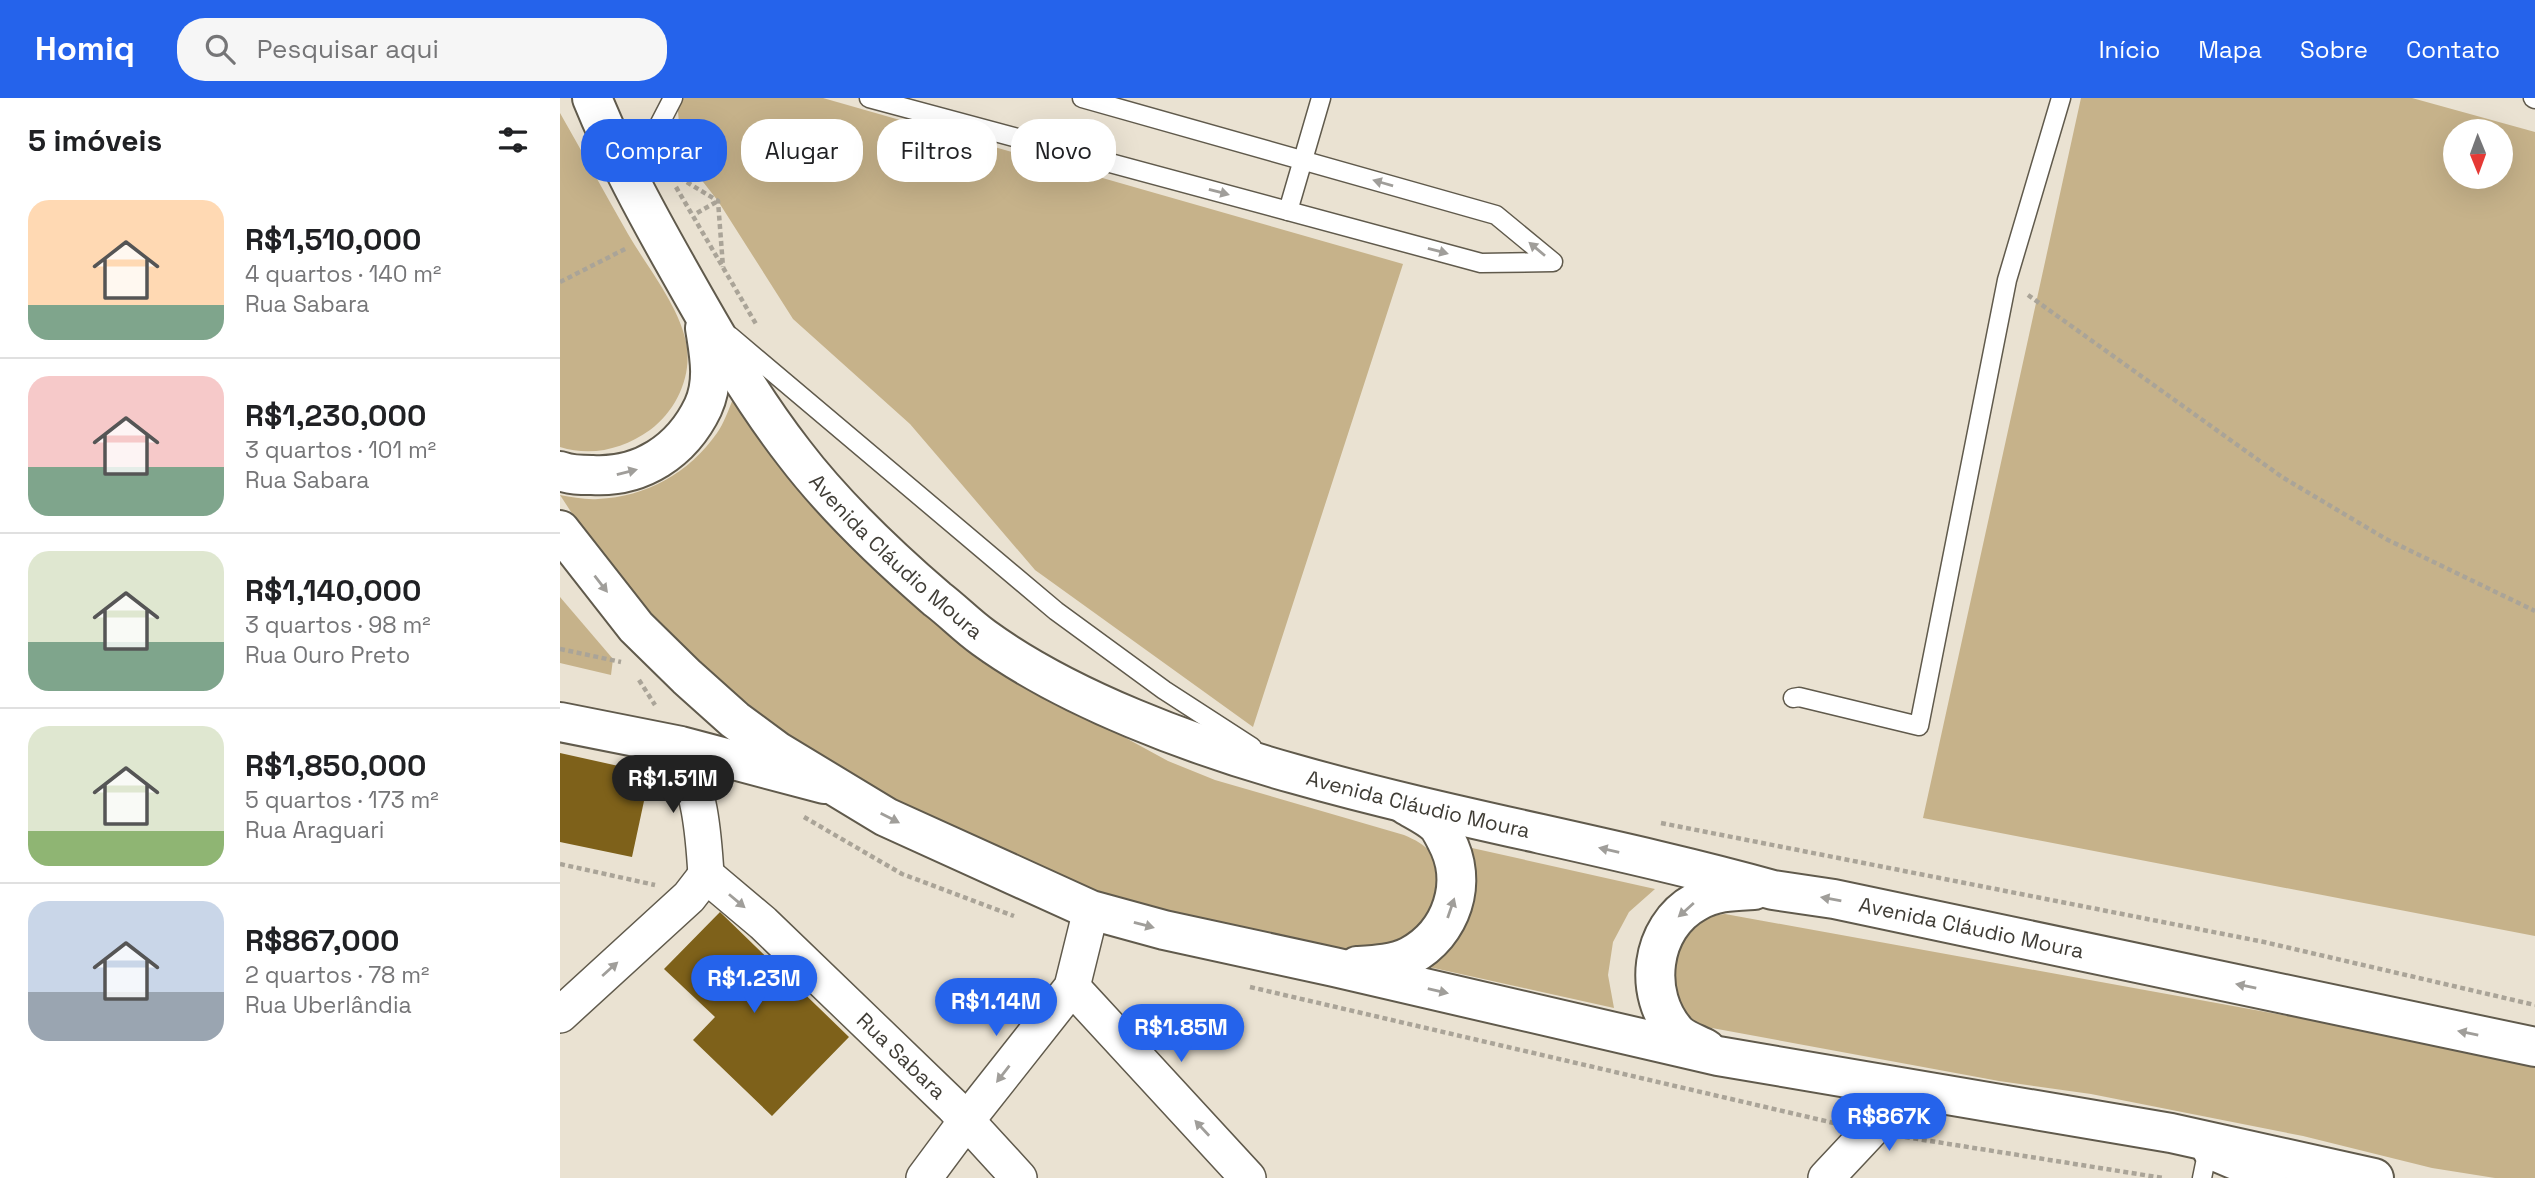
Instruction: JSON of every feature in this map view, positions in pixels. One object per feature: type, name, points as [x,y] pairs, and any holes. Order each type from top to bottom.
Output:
[{"type":"main road","name":"Avenida Cláudio Moura","points":[[592,98],[607,119]]},
{"type":"main road","name":"Avenida Cláudio Moura","points":[[651,182],[702,313],[742,379],[795,454],[880,548],[983,637],[1042,675],[1101,703],[1192,741],[1293,774],[1400,801],[1773,890],[1834,899],[2535,1047]]},
{"type":"main road","points":[[560,471],[568,474],[609,476],[648,467],[681,442],[704,406],[711,372],[702,313]]},
{"type":"main road","points":[[560,530],[636,627],[735,720],[777,751],[886,817],[1091,910],[1164,930],[1718,1056],[2171,1133],[2207,1156],[2245,1164],[2267,1178]]},
{"type":"main road","points":[[560,722],[681,746],[838,788]]},
{"type":"main road","points":[[1334,967],[1379,964],[1409,957],[1434,939],[1451,913],[1458,883],[1453,852],[1438,826],[1400,801]]},
{"type":"main road","points":[[1718,1056],[1678,1034],[1661,1009],[1654,979],[1658,949],[1672,922],[1695,902],[1724,891],[1773,890]]},
{"type":"main road","points":[[2207,1156],[2374,1178]]},
{"type":"street","points":[[560,1015],[696,889],[702,817],[695,784],[681,746]]},
{"type":"street","name":"Rua Sabara","points":[[696,889],[763,923],[967,1120],[1019,1178]]},
{"type":"street","points":[[924,1178],[1072,987],[1091,910]]},
{"type":"street","points":[[1072,987],[1248,1178]]},
{"type":"street","points":[[1826,1178],[1870,1131],[1904,1087]]},
{"type":"lane","points":[[662,119],[673,98]]},
{"type":"lane","points":[[869,98],[1481,263],[1553,262],[1496,215],[1082,98]]},
{"type":"lane","points":[[1288,211],[1321,98]]},
{"type":"lane","points":[[1793,698],[1799,697],[1919,726],[2007,280],[2061,98]]},
{"type":"lane","points":[[702,313],[1056,611],[1164,691],[1293,774]]},
{"type":"path","points":[[654,182],[723,270],[762,332]]},
{"type":"path","points":[[667,182],[718,201]]},
{"type":"path","points":[[697,213],[718,201]]},
{"type":"path","points":[[718,201],[723,270]]},
{"type":"path","points":[[560,282],[631,246]]},
{"type":"path","points":[[2007,280],[2282,477],[2386,539],[2535,611]]},
{"type":"path","points":[[560,649],[628,663]]},
{"type":"path","points":[[1649,820],[2264,942],[2535,1005]]},
{"type":"path","points":[[560,864],[696,889]]},
{"type":"shaded area","points":[[684,98],[823,98],[896,119],[877,119],[877,182],[997,182],[997,148],[1011,152],[1011,182],[1116,182],[1403,264],[1253,727],[1035,570],[910,424],[793,319],[703,182],[727,182],[727,119],[679,119],[677,101]]},
{"type":"shaded area","points":[[2081,98],[2412,98],[2488,119],[2443,119],[2443,189],[2513,189],[2513,126],[2535,132],[2535,936],[1923,818]]},
{"type":"shaded area","points":[[560,113],[581,150],[581,182],[599,182],[671,303],[684,332],[688,359],[684,382],[674,404],[659,422],[640,437],[595,451],[560,447]]},
{"type":"shaded area","points":[[733,399],[1080,713],[1168,761],[1215,780],[1404,835],[1423,845],[1436,864],[1439,885],[1434,908],[1423,927],[1403,942],[1359,954],[1113,900],[889,801],[796,742],[695,661],[648,616],[588,538],[560,495],[589,499],[616,497],[649,488],[665,480],[680,471],[706,447],[722,425]]},
{"type":"shaded area","points":[[560,597],[613,659],[611,675],[560,663]]},
{"type":"shaded area","points":[[1463,846],[1655,889],[1629,912],[1613,942],[1608,975],[1614,1008],[1411,963]]},
{"type":"shaded area","points":[[1725,914],[2399,1036],[2535,1066],[2535,1178],[2495,1178],[2432,1168],[2303,1136],[2091,1094],[1999,1081],[1701,1026],[1683,1016],[1664,960],[1674,942],[1687,928],[1704,919]]},
{"type":"building","points":[[560,753],[650,773],[632,857],[560,842]]},
{"type":"building","points":[[720,912],[849,1037],[772,1116],[693,1040],[715,1017],[664,969]]}]
